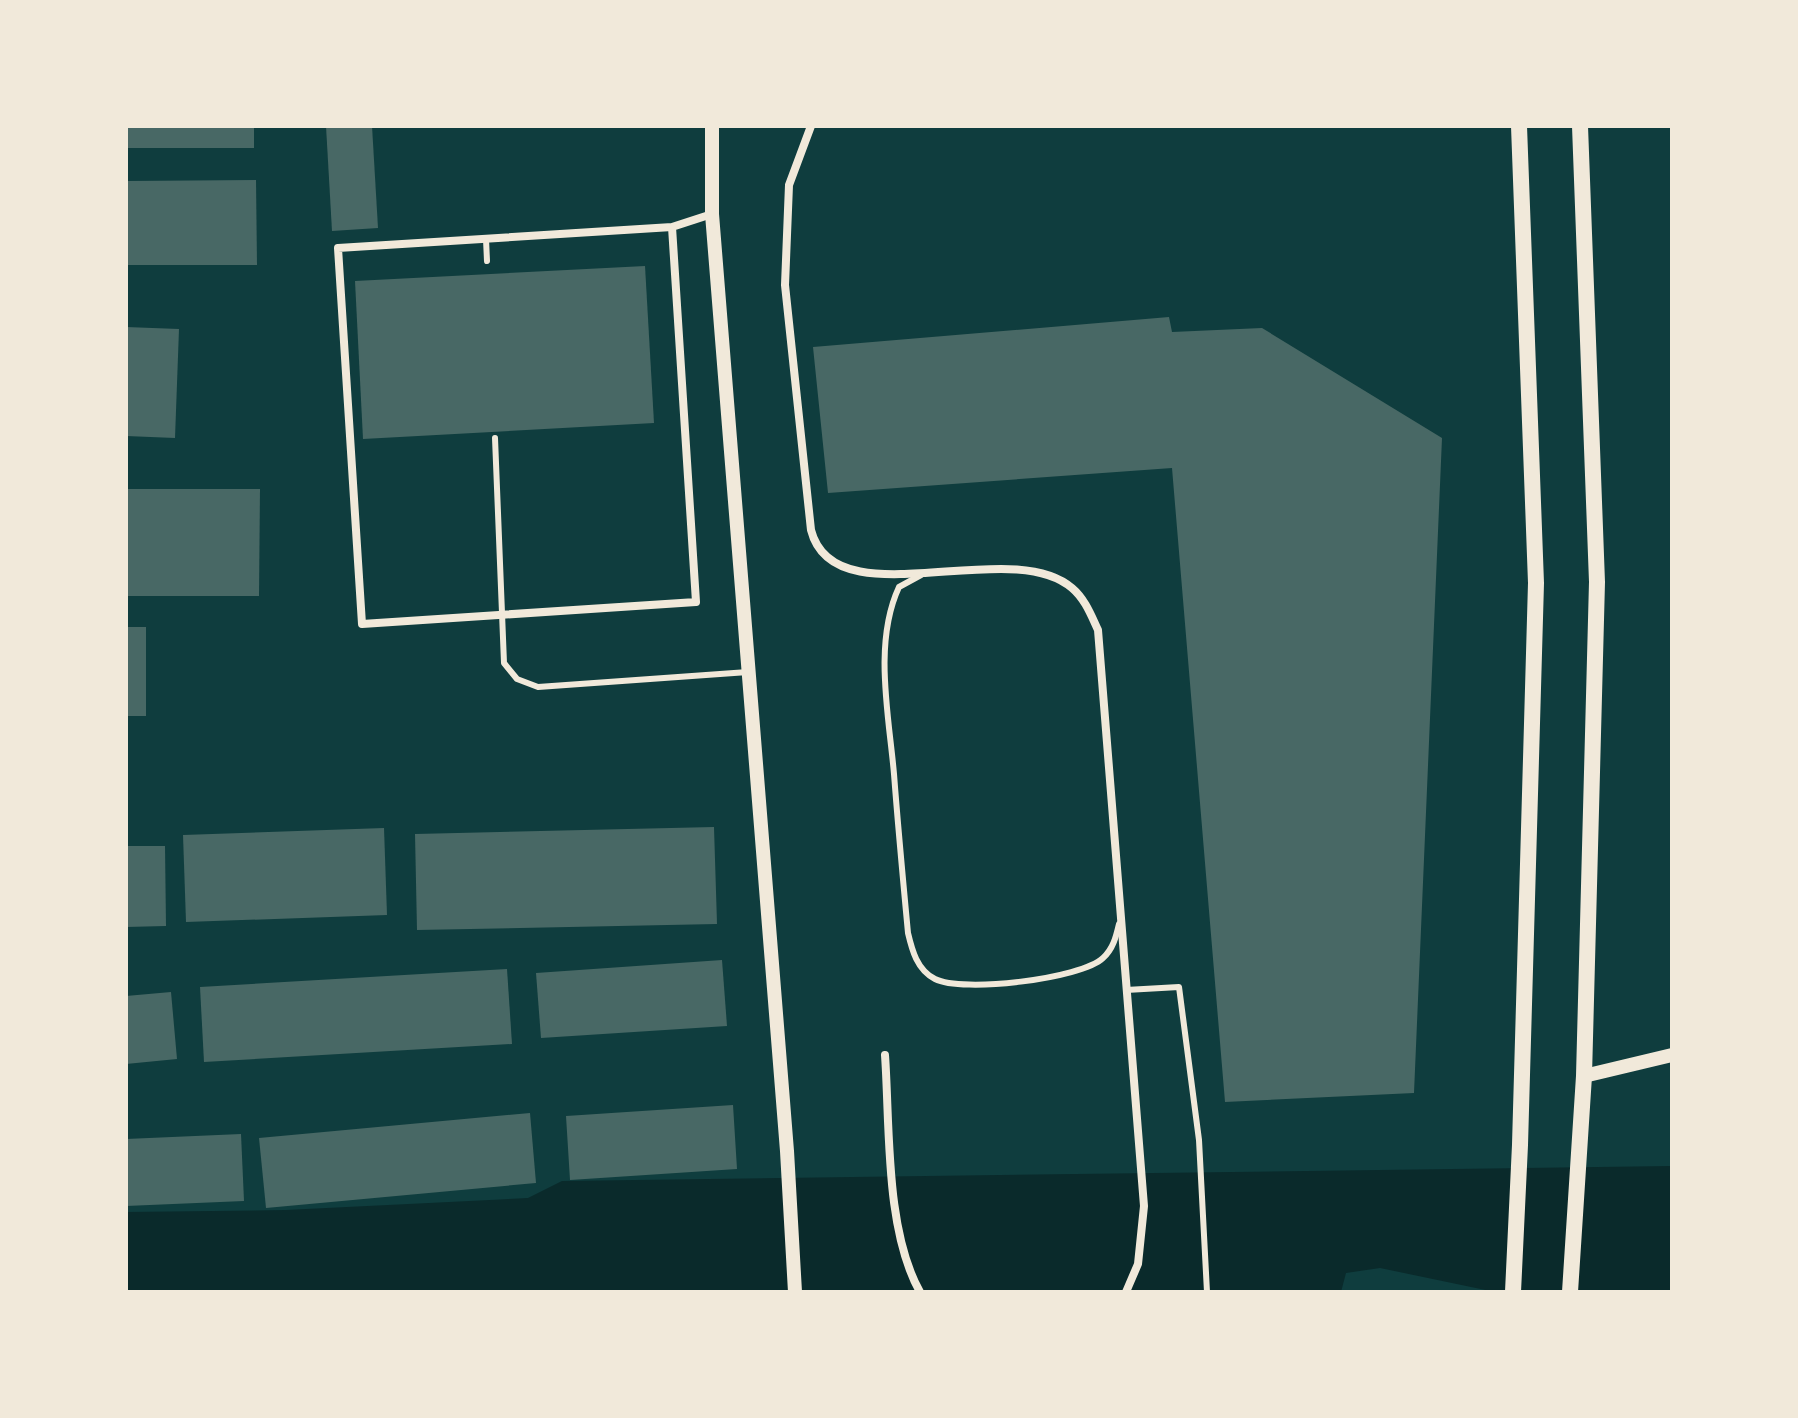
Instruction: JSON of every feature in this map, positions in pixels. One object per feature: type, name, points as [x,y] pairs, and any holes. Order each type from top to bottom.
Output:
[{"type":"main road","points":[[1513,1292],[1536,583],[1519,126]]},
{"type":"main road","points":[[1570,1292],[1584,1076],[1597,582],[1580,126]]},
{"type":"street","points":[[712,126],[712,214],[787,1151],[795,1292]]},
{"type":"street","points":[[811,126],[789,185],[785,285],[811,530],[821,552],[852,570],[885,574],[1032,568],[1058,578],[1086,604],[1098,630],[1144,1206],[1138,1264],[1126,1292]]},
{"type":"street","points":[[672,227],[696,602],[362,624],[338,248],[672,227],[712,214]]},
{"type":"street","points":[[885,1055],[899,1224],[907,1264],[920,1292]]},
{"type":"street","points":[[1584,1076],[1672,1055]]},
{"type":"lane","points":[[486,239],[487,261]]},
{"type":"lane","points":[[495,438],[504,663],[517,679],[538,687],[748,672]]},
{"type":"lane","points":[[932,572],[908,579],[899,587],[889,614],[886,642],[890,732],[908,933],[913,954],[922,969],[946,983],[1076,973],[1103,958],[1111,947],[1121,911]]},
{"type":"lane","points":[[1126,990],[1179,987],[1199,1140],[1207,1292]]},
{"type":"water","points":[[1672,1166],[1672,1292],[1495,1292],[1380,1268],[1346,1273],[1341,1292],[126,1292],[126,1212],[286,1210],[528,1198],[562,1181]]},
{"type":"building","points":[[126,126],[254,126],[254,148],[126,148]]},
{"type":"building","points":[[326,126],[372,126],[378,228],[332,231]]},
{"type":"building","points":[[256,180],[257,265],[126,265],[126,181]]},
{"type":"building","points":[[645,266],[654,423],[363,439],[355,281]]},
{"type":"building","points":[[1169,317],[1172,332],[1262,328],[1442,438],[1414,1093],[1225,1102],[1172,468],[828,493],[813,347]]},
{"type":"building","points":[[126,327],[179,329],[175,438],[126,436]]},
{"type":"building","points":[[126,489],[260,489],[259,596],[126,596]]},
{"type":"building","points":[[126,627],[146,627],[146,716],[126,716]]},
{"type":"building","points":[[714,827],[717,924],[417,930],[415,834]]},
{"type":"building","points":[[384,828],[387,915],[186,922],[183,835]]},
{"type":"building","points":[[126,846],[165,846],[166,926],[126,927]]},
{"type":"building","points":[[722,960],[727,1026],[541,1038],[536,973]]},
{"type":"building","points":[[507,969],[512,1044],[204,1062],[200,987]]},
{"type":"building","points":[[171,992],[177,1059],[126,1064],[126,996]]},
{"type":"building","points":[[733,1105],[737,1169],[570,1180],[566,1116]]},
{"type":"building","points":[[530,1113],[536,1183],[266,1208],[259,1138]]},
{"type":"building","points":[[241,1134],[244,1201],[126,1206],[126,1139]]}]
